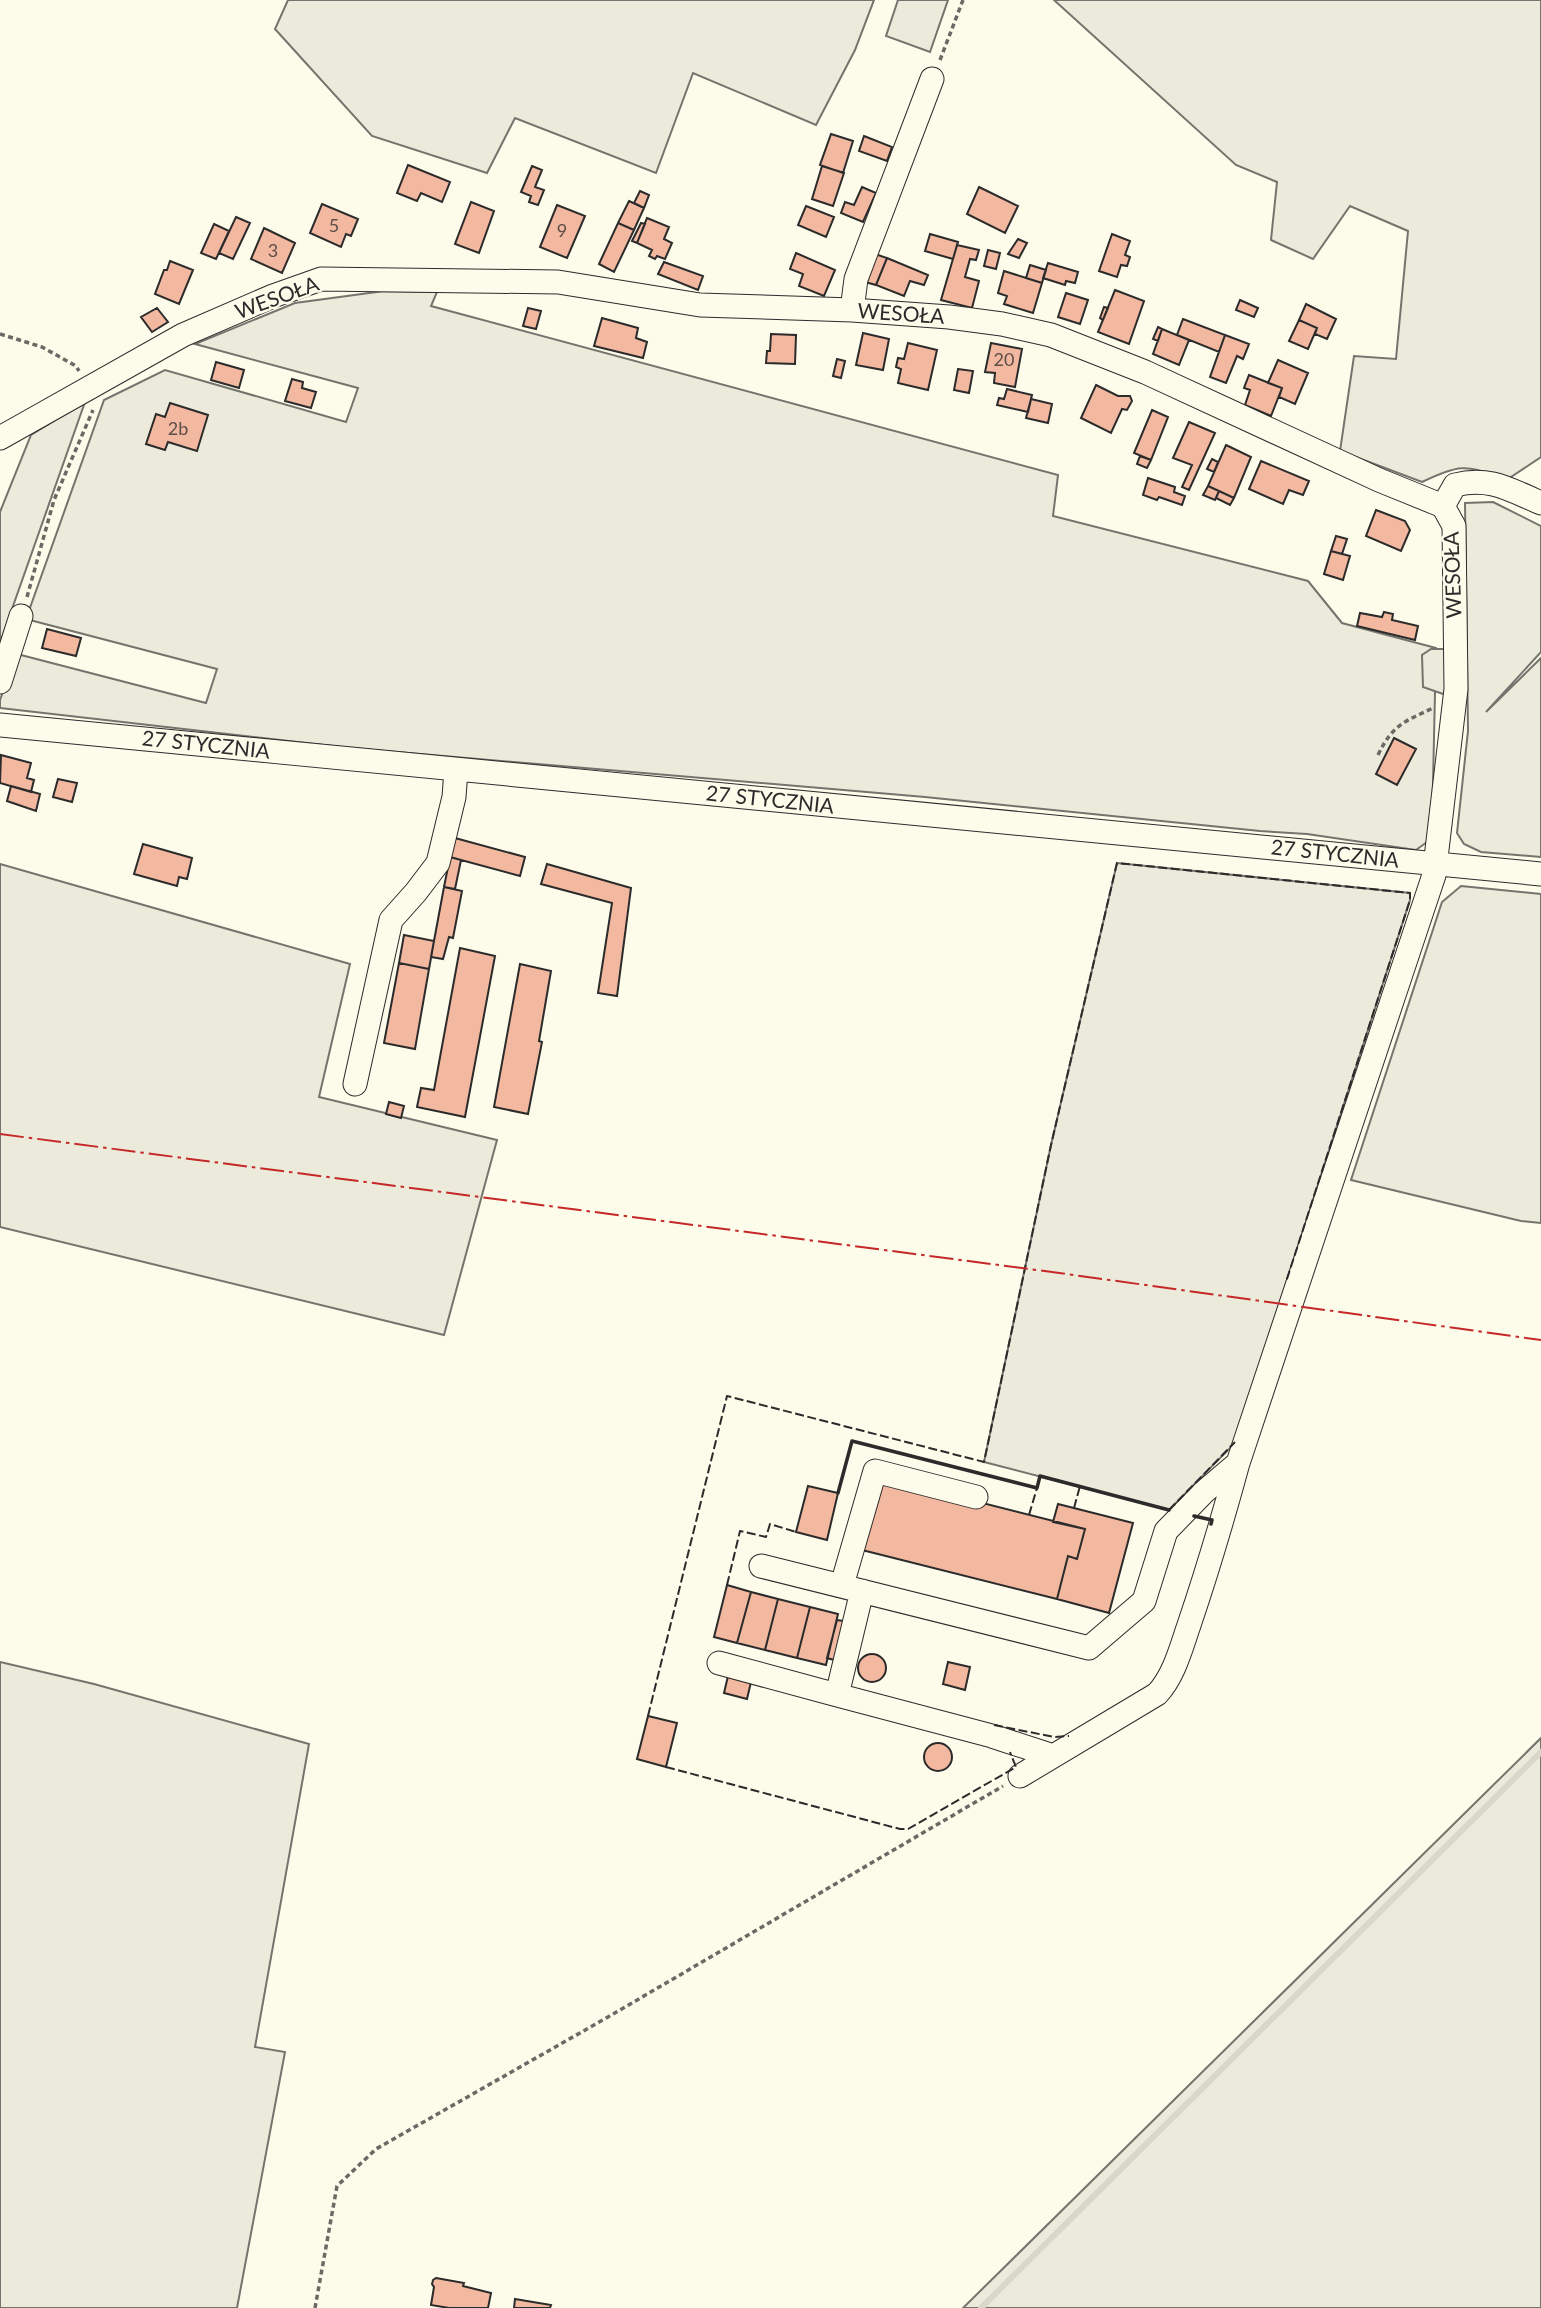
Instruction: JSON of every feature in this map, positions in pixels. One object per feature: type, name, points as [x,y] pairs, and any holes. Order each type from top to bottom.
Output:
[{"type":"street","points":[[852,310],[856,279],[933,79]]},
{"type":"street","name":"WESOŁA","points":[[0,438],[183,335],[273,296],[321,279],[558,282],[700,305],[852,310],[989,322],[1051,335],[1145,372],[1379,480],[1443,506],[1454,526],[1455,702],[1432,880],[1238,1463],[1211,1560],[1165,1686],[1157,1694],[1020,1776]]},
{"type":"street","points":[[1443,506],[1455,485],[1473,480],[1499,485],[1541,503]]},
{"type":"street","points":[[0,682],[21,616]]},
{"type":"street","name":"27 STYCZNIA","points":[[0,725],[1541,874]]},
{"type":"street","points":[[355,1084],[390,920],[438,863],[454,797],[456,770]]},
{"type":"street","points":[[761,1566],[1089,1648],[1144,1601],[1166,1531],[1204,1492],[1238,1463]]},
{"type":"street","points":[[837,1695],[852,1588],[875,1471],[976,1496]]},
{"type":"street","points":[[719,1663],[992,1736],[1053,1756]]},
{"type":"path","points":[[933,79],[963,0]]},
{"type":"path","points":[[0,334],[42,347],[76,366],[90,386],[95,405],[54,500],[21,616]]},
{"type":"path","points":[[1378,755],[1387,735],[1404,722],[1435,707],[1455,702]]},
{"type":"path","points":[[315,2308],[337,2186],[376,2149],[1020,1776]]},
{"type":"shaded area","points":[[288,0],[874,0],[855,50],[816,125],[693,73],[656,173],[515,118],[487,173],[372,136],[275,29]]},
{"type":"shaded area","points":[[898,0],[948,0],[930,52],[886,36]]},
{"type":"shaded area","points":[[1054,0],[1541,0],[1541,457],[1508,479],[1465,468],[1447,471],[1422,482],[1340,451],[1354,356],[1396,359],[1408,231],[1350,206],[1313,259],[1271,240],[1277,182],[1236,165]]},
{"type":"shaded area","points":[[384,291],[437,292],[431,306],[1058,475],[1053,516],[1308,581],[1342,623],[1436,648],[1432,827],[1427,842],[1416,850],[1307,834],[925,797],[350,748],[0,708],[0,700],[17,654],[206,703],[217,669],[26,619],[104,400],[165,370],[346,422],[358,388],[195,344],[295,303]]},
{"type":"shaded area","points":[[85,402],[0,643],[0,512],[31,435]]},
{"type":"shaded area","points":[[1493,502],[1541,526],[1541,652],[1486,712],[1541,658],[1541,857],[1481,852],[1464,844],[1457,833],[1468,731],[1465,503]]},
{"type":"shaded area","points":[[1431,649],[1445,649],[1446,695],[1423,687],[1422,655]]},
{"type":"shaded area","points":[[1117,863],[1410,893],[1410,900],[1234,1444],[1169,1510],[984,1462],[1051,1145]]},
{"type":"shaded area","points":[[0,864],[350,964],[319,1097],[497,1140],[444,1335],[0,1227]]},
{"type":"shaded area","points":[[1461,886],[1541,894],[1541,1223],[1521,1221],[1351,1180],[1442,902]]},
{"type":"shaded area","points":[[0,1662],[94,1684],[309,1744],[255,2047],[285,2052],[237,2308],[0,2308]]},
{"type":"shaded area","points":[[1541,1738],[1541,2308],[963,2308]]},
{"type":"building","points":[[831,134],[853,141],[843,173],[820,165]]},
{"type":"building","points":[[864,136],[892,147],[887,161],[859,151]]},
{"type":"building","points":[[408,165],[450,182],[442,202],[421,193],[417,201],[397,193]]},
{"type":"building","points":[[532,166],[542,170],[535,187],[544,190],[538,205],[529,202],[531,196],[521,192]]},
{"type":"building","points":[[822,166],[844,173],[833,206],[812,199]]},
{"type":"building","points":[[862,187],[876,193],[863,222],[841,213],[845,202],[854,205]]},
{"type":"building","points":[[979,187],[1018,206],[1005,233],[967,214]]},
{"type":"building","points":[[640,191],[649,195],[644,208],[634,203]]},
{"type":"building","points":[[629,201],[644,208],[634,230],[618,223]]},
{"type":"building","points":[[471,202],[494,211],[479,253],[455,244]]},
{"type":"building","points":[[322,204],[358,219],[351,236],[346,234],[341,247],[310,233]]},
{"type":"building","points":[[557,205],[585,216],[567,258],[540,247]]},
{"type":"building","points":[[806,206],[834,217],[826,237],[798,225]]},
{"type":"building","points":[[236,217],[250,223],[233,259],[219,253]]},
{"type":"building","points":[[647,218],[669,227],[664,239],[672,243],[665,259],[649,256],[652,250],[637,243]]},
{"type":"building","points":[[618,223],[634,230],[614,272],[599,264]]},
{"type":"building","points":[[641,223],[645,224],[637,243],[632,241]]},
{"type":"building","points":[[214,224],[229,231],[216,259],[201,253]]},
{"type":"building","points":[[264,228],[295,243],[282,273],[251,259]]},
{"type":"building","points":[[930,234],[958,242],[953,259],[925,251]]},
{"type":"building","points":[[1112,234],[1130,241],[1125,255],[1130,257],[1127,266],[1121,265],[1117,277],[1099,271]]},
{"type":"building","points":[[1018,239],[1027,243],[1019,258],[1008,254]]},
{"type":"building","points":[[957,245],[979,250],[976,260],[970,259],[965,277],[979,281],[972,308],[941,300]]},
{"type":"building","points":[[988,250],[1000,253],[996,269],[984,266]]},
{"type":"building","points":[[796,253],[835,270],[824,296],[799,286],[803,274],[790,269]]},
{"type":"building","points":[[875,254],[887,258],[876,285],[865,282]]},
{"type":"building","points":[[887,258],[928,275],[924,285],[910,281],[904,296],[876,285]]},
{"type":"building","points":[[170,261],[193,270],[179,304],[155,294]]},
{"type":"building","points":[[664,262],[703,276],[698,290],[658,274]]},
{"type":"building","points":[[1048,263],[1078,272],[1075,283],[1066,281],[1065,285],[1043,278]]},
{"type":"building","points":[[1030,265],[1046,270],[1042,283],[1026,278]]},
{"type":"building","points":[[1004,271],[1042,283],[1033,313],[1004,304],[1007,296],[998,293]]},
{"type":"building","points":[[1115,290],[1144,301],[1129,344],[1098,332]]},
{"type":"building","points":[[1066,293],[1088,300],[1080,324],[1058,317]]},
{"type":"building","points":[[1240,300],[1258,308],[1254,317],[1236,310]]},
{"type":"building","points":[[1306,304],[1336,319],[1327,339],[1315,334],[1317,328],[1299,320]]},
{"type":"building","points":[[1104,307],[1108,308],[1103,320],[1100,318]]},
{"type":"building","points":[[157,308],[168,322],[152,332],[141,317]]},
{"type":"building","points":[[528,308],[541,311],[536,329],[523,326]]},
{"type":"building","points":[[602,318],[638,328],[636,338],[647,342],[643,358],[594,346]]},
{"type":"building","points":[[1183,319],[1225,335],[1219,352],[1177,335]]},
{"type":"building","points":[[1299,320],[1317,328],[1308,349],[1289,341]]},
{"type":"building","points":[[1158,327],[1162,329],[1158,341],[1153,339]]},
{"type":"building","points":[[1162,329],[1189,340],[1179,365],[1153,354]]},
{"type":"building","points":[[863,333],[889,339],[883,370],[856,365]]},
{"type":"building","points":[[771,334],[796,335],[795,364],[766,363]]},
{"type":"building","points":[[1225,335],[1249,344],[1243,359],[1237,356],[1226,383],[1210,377]]},
{"type":"building","points":[[908,343],[937,350],[928,390],[898,383],[901,369],[896,367],[898,358],[904,359]]},
{"type":"building","points":[[991,343],[1022,349],[1015,387],[994,383],[995,373],[985,372]]},
{"type":"building","points":[[837,359],[845,361],[841,378],[833,376]]},
{"type":"building","points":[[1278,360],[1308,373],[1295,404],[1279,397],[1282,388],[1268,383]]},
{"type":"building","points":[[216,362],[244,370],[239,388],[211,380]]},
{"type":"building","points":[[958,369],[973,371],[969,393],[954,390]]},
{"type":"building","points":[[1249,375],[1282,388],[1271,416],[1245,405],[1250,390],[1244,388]]},
{"type":"building","points":[[292,379],[303,382],[302,388],[316,392],[311,408],[285,401]]},
{"type":"building","points":[[1096,385],[1118,396],[1130,396],[1132,401],[1127,410],[1122,409],[1111,433],[1081,418]]},
{"type":"building","points":[[1007,389],[1032,395],[1028,412],[997,405],[999,398],[1004,399]]},
{"type":"building","points":[[1031,399],[1052,404],[1048,423],[1026,418]]},
{"type":"building","points":[[170,403],[208,415],[197,451],[168,442],[165,450],[146,444],[156,414],[165,417]]},
{"type":"building","points":[[1152,410],[1168,417],[1151,460],[1134,453]]},
{"type":"building","points":[[1189,422],[1215,433],[1189,490],[1182,487],[1192,465],[1173,458]]},
{"type":"building","points":[[1226,445],[1251,457],[1234,498],[1208,486]]},
{"type":"building","points":[[1140,456],[1151,460],[1147,468],[1137,464]]},
{"type":"building","points":[[1212,459],[1218,462],[1214,472],[1207,469]]},
{"type":"building","points":[[1261,461],[1309,481],[1303,495],[1289,490],[1283,504],[1249,489]]},
{"type":"building","points":[[1148,478],[1175,487],[1174,492],[1185,496],[1182,505],[1143,495]]},
{"type":"building","points":[[1208,486],[1219,491],[1215,500],[1203,495]]},
{"type":"building","points":[[1219,491],[1234,498],[1230,505],[1216,498]]},
{"type":"building","points":[[1376,510],[1405,521],[1410,530],[1401,551],[1366,536]]},
{"type":"building","points":[[1336,536],[1347,539],[1342,554],[1331,551]]},
{"type":"building","points":[[1331,551],[1350,556],[1343,580],[1324,574]]},
{"type":"building","points":[[1384,612],[1393,614],[1392,620],[1418,626],[1415,640],[1357,626],[1360,613],[1382,617]]},
{"type":"building","points":[[47,629],[81,638],[76,656],[42,648]]},
{"type":"building","points":[[1394,738],[1416,749],[1397,785],[1376,774]]},
{"type":"building","points":[[1,755],[31,763],[27,778],[34,780],[31,792],[0,783]]},
{"type":"building","points":[[58,779],[77,783],[72,802],[53,797]]},
{"type":"building","points":[[11,786],[40,794],[36,811],[7,801]]},
{"type":"building","points":[[455,838],[525,857],[520,876],[450,857]]},
{"type":"building","points":[[143,844],[192,858],[187,879],[179,877],[177,886],[134,874]]},
{"type":"building","points":[[450,857],[461,860],[455,889],[444,887]]},
{"type":"building","points":[[547,864],[631,888],[617,996],[598,993],[612,903],[541,884]]},
{"type":"building","points":[[444,887],[462,891],[453,938],[449,937],[443,959],[431,957]]},
{"type":"building","points":[[404,935],[434,941],[429,969],[399,963]]},
{"type":"building","points":[[460,948],[495,956],[465,1117],[417,1107],[421,1088],[434,1090]]},
{"type":"building","points":[[399,963],[429,969],[415,1049],[384,1043]]},
{"type":"building","points":[[520,964],[551,971],[539,1041],[542,1042],[528,1114],[494,1107]]},
{"type":"building","points":[[389,1102],[404,1106],[401,1118],[386,1114]]},
{"type":"building","points":[[880,1477],[1085,1529],[1077,1559],[1068,1556],[1057,1599],[862,1550]]},
{"type":"building","points":[[808,1486],[838,1493],[827,1540],[796,1532]]},
{"type":"building","points":[[1058,1504],[1133,1523],[1109,1613],[1057,1599],[1068,1556],[1077,1559],[1085,1529],[1053,1522]]},
{"type":"building","points":[[727,1585],[751,1592],[737,1643],[714,1637]]},
{"type":"building","points":[[751,1592],[778,1599],[765,1650],[737,1643]]},
{"type":"building","points":[[778,1599],[810,1607],[797,1658],[765,1650]]},
{"type":"building","points":[[810,1607],[838,1614],[826,1665],[797,1658]]},
{"type":"building","points":[[837,1620],[844,1621],[834,1660],[827,1658]]},
{"type":"building","points":[[872,1654],[882,1658],[886,1668],[882,1678],[872,1682],[862,1678],[858,1668],[862,1658]]},
{"type":"building","points":[[948,1662],[970,1667],[965,1690],[943,1684]]},
{"type":"building","points":[[728,1676],[751,1682],[747,1699],[724,1693]]},
{"type":"building","points":[[648,1716],[677,1723],[666,1767],[637,1759]]},
{"type":"building","points":[[938,1743],[948,1747],[952,1757],[948,1767],[938,1771],[928,1767],[924,1757],[928,1747]]},
{"type":"building","points":[[436,2278],[464,2283],[463,2286],[491,2293],[488,2308],[431,2305],[434,2287],[432,2284]]},
{"type":"building","points":[[515,2299],[551,2305],[550,2308],[514,2308]]},
{"type":"waterway","points":[[981,2308],[1541,1752]]},
{"type":"fence","points":[[648,1716],[727,1396],[984,1462],[1051,1145],[1117,863],[1410,893],[1410,900],[1286,1282]]},
{"type":"fence","points":[[1169,1510],[1235,1442]]},
{"type":"fence","points":[[1074,1508],[1080,1486]]},
{"type":"fence","points":[[1029,1515],[1037,1488]]},
{"type":"fence","points":[[727,1585],[740,1531],[766,1537],[770,1524],[796,1532]]},
{"type":"fence","points":[[994,1725],[1054,1737],[1069,1736]]},
{"type":"fence","points":[[666,1767],[908,1829],[1016,1767],[1010,1752]]},
{"type":"wall","points":[[838,1493],[852,1441],[1037,1488],[1040,1476],[1169,1510]]},
{"type":"wall","points":[[1194,1516],[1212,1520],[1211,1524]]},
{"type":"power","points":[[0,1134],[1052,1272],[1541,1340]]}]
